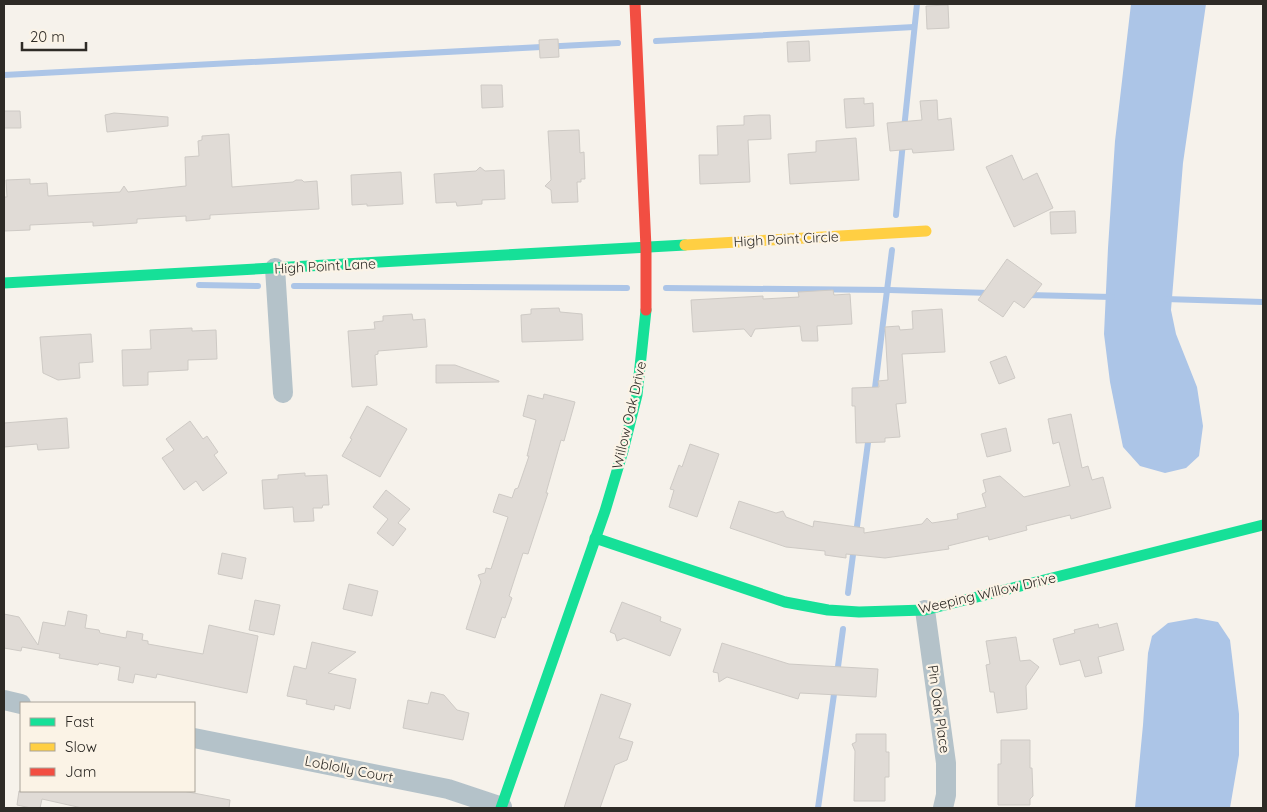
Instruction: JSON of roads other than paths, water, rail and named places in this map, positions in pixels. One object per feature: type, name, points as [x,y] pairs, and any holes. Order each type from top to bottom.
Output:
[{"type":"street","name":"Willow Oak Drive","points":[[501,808],[595,538],[623,452],[636,395],[642,358],[647,304],[635,4]]},
{"type":"street","name":"High Point Circle","points":[[646,248],[926,231]]},
{"type":"street","name":"High Point Lane","points":[[4,283],[646,248]]},
{"type":"street","points":[[275,268],[283,393]]},
{"type":"street","name":"Weeping Willow Drive","points":[[595,538],[785,602],[828,610],[884,612],[925,610],[1263,525]]},
{"type":"street","name":"Pin Oak Place","points":[[925,610],[946,763],[946,795],[943,808]]},
{"type":"street","points":[[4,700],[20,704]]},
{"type":"street","name":"Loblolly Court","points":[[195,738],[448,789],[501,808]]},
{"type":"water","points":[[1131,4],[1206,4],[1183,163],[1171,310],[1176,334],[1197,387],[1203,426],[1199,456],[1186,468],[1165,473],[1140,466],[1123,447],[1110,382],[1104,334],[1115,141]]},
{"type":"water","points":[[1196,618],[1218,622],[1230,640],[1239,714],[1239,755],[1230,808],[1135,808],[1148,653],[1152,636],[1168,623]]},
{"type":"waterway","points":[[904,129],[917,4]]},
{"type":"waterway","points":[[656,41],[914,27]]},
{"type":"waterway","points":[[4,75],[618,43]]},
{"type":"waterway","points":[[896,215],[903,142]]},
{"type":"waterway","points":[[874,396],[892,250]]},
{"type":"waterway","points":[[199,285],[258,286]]},
{"type":"waterway","points":[[294,286],[627,288]]},
{"type":"waterway","points":[[666,288],[990,293]]},
{"type":"waterway","points":[[1027,295],[1112,297]]},
{"type":"waterway","points":[[1165,299],[1263,302]]},
{"type":"waterway","points":[[856,534],[869,435]]},
{"type":"waterway","points":[[848,593],[854,547]]},
{"type":"waterway","points":[[837,674],[843,629]]},
{"type":"waterway","points":[[818,808],[835,687]]}]
